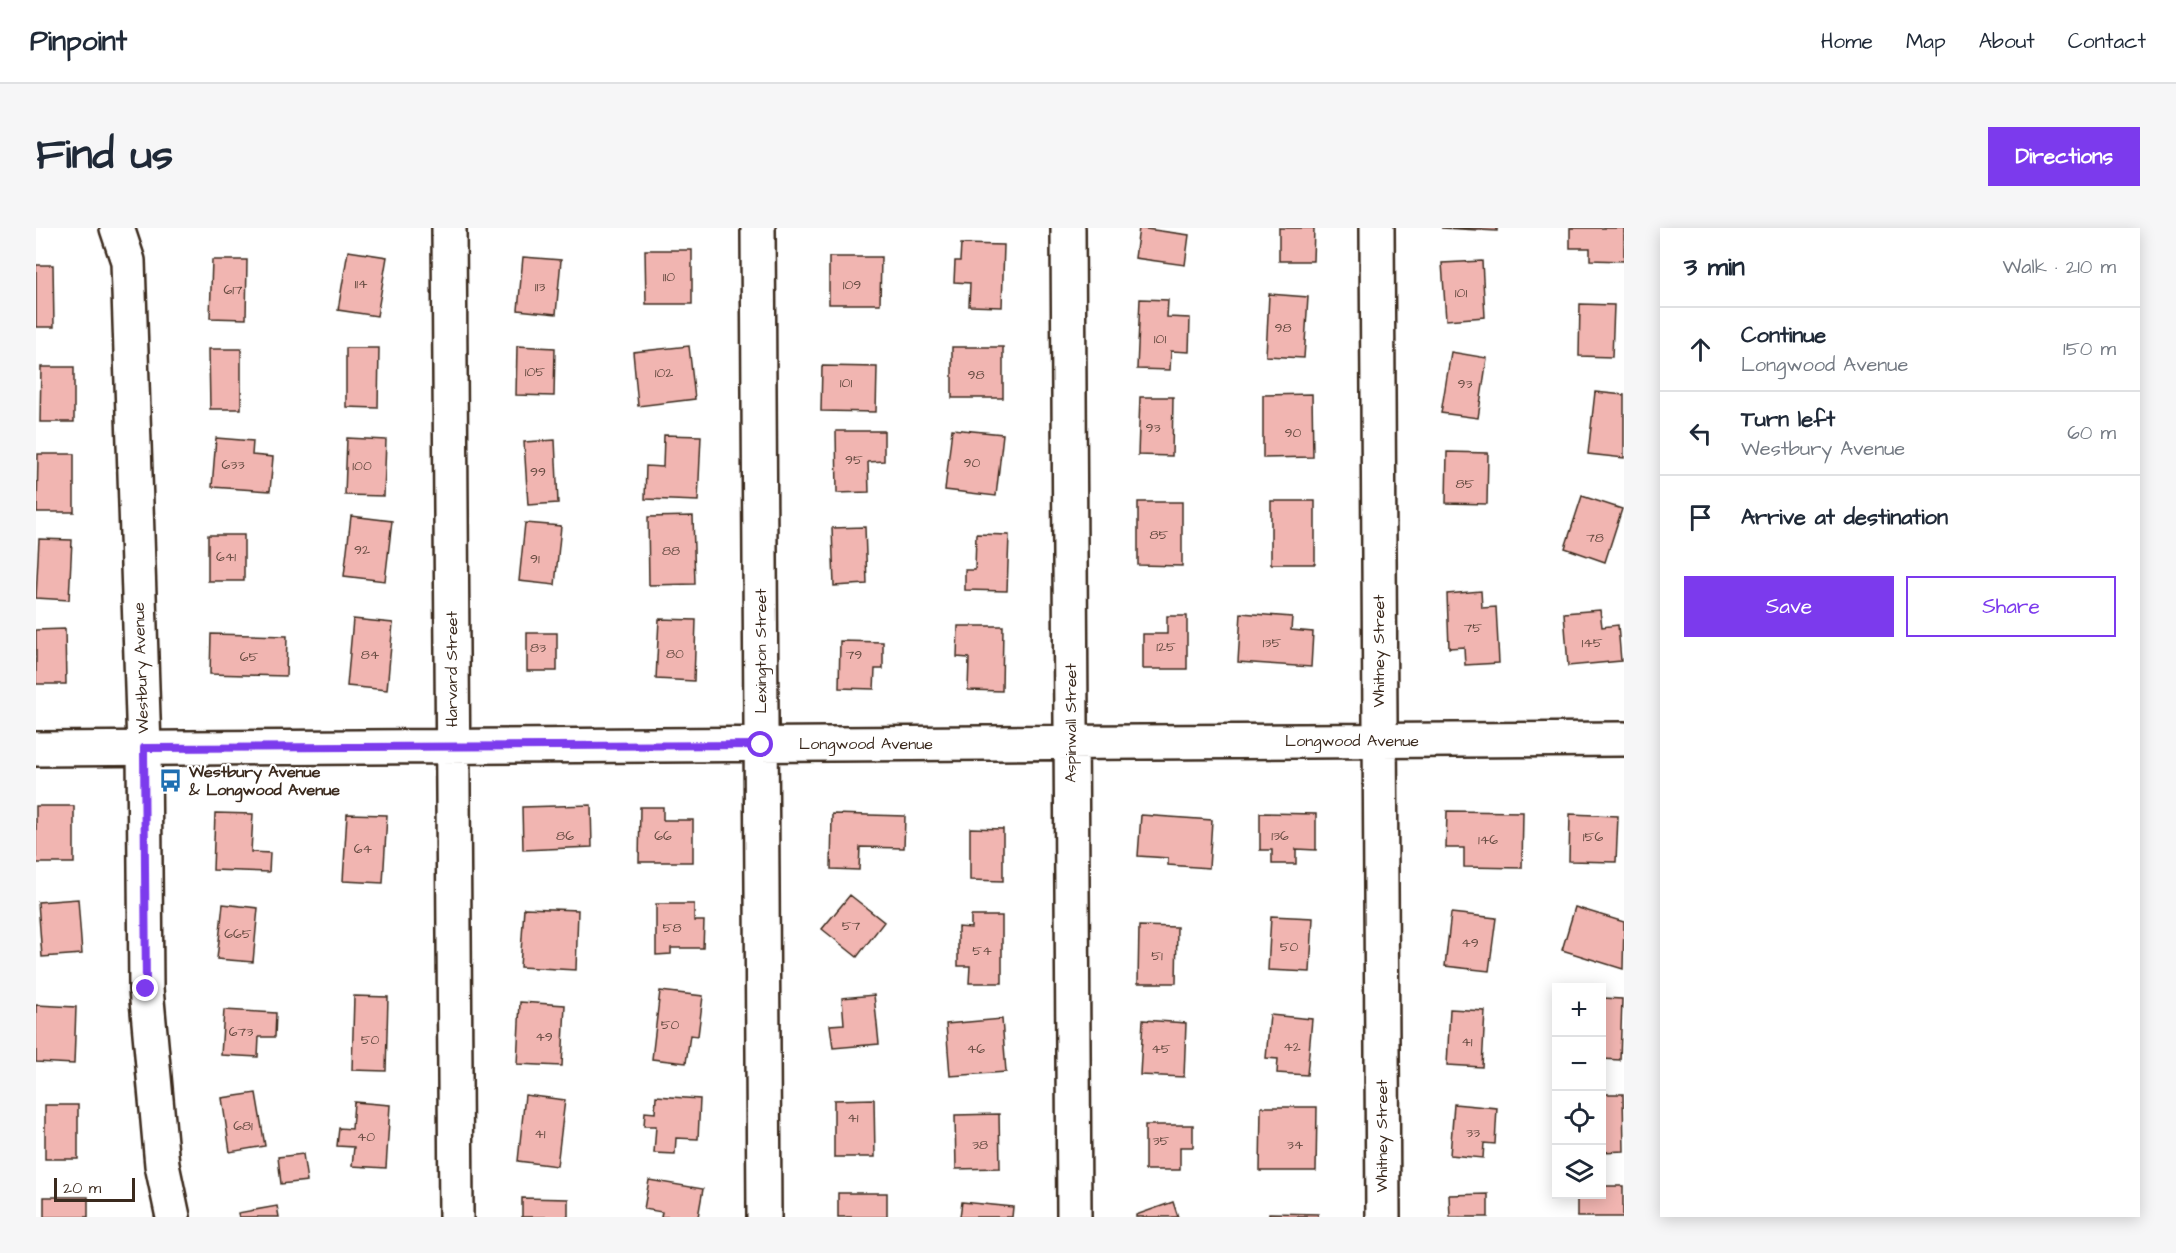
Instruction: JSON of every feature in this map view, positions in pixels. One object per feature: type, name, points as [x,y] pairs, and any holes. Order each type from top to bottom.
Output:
[{"type":"street","name":"Westbury Avenue","points":[[117,228],[128,261]]},
{"type":"street","name":"Westbury Avenue","points":[[132,228],[128,261],[144,748],[146,989],[162,1165],[173,1217]]},
{"type":"street","name":"Harvard Street","points":[[449,228],[456,1217]]},
{"type":"street","name":"Lexington Street","points":[[758,228],[764,1217]]},
{"type":"street","name":"Aspinwall Street","points":[[1068,228],[1074,1217]]},
{"type":"street","name":"Whitney Street","points":[[1377,228],[1383,1217]]},
{"type":"street","name":"Longwood Avenue","points":[[36,749],[1624,739]]},
{"type":"building","points":[[1139,228],[1189,235],[1185,265],[1135,258]]},
{"type":"building","points":[[1279,228],[1314,228],[1313,261],[1279,261]]},
{"type":"building","points":[[1441,228],[1497,228],[1497,231]]},
{"type":"building","points":[[1570,228],[1624,228],[1624,261],[1590,260],[1590,248],[1570,248]]},
{"type":"building","points":[[961,244],[1004,245],[1002,307],[969,306],[970,283],[954,282],[955,261],[960,261]]},
{"type":"building","points":[[645,250],[692,250],[692,304],[646,304]]},
{"type":"building","points":[[348,251],[387,257],[377,316],[338,310]]},
{"type":"building","points":[[523,257],[561,260],[556,314],[518,310]]},
{"type":"building","points":[[829,257],[881,257],[880,304],[829,304]]},
{"type":"building","points":[[212,260],[247,260],[246,319],[210,318]]},
{"type":"building","points":[[1482,261],[1485,317],[1446,320],[1442,263]]},
{"type":"building","points":[[36,265],[53,265],[54,327],[36,327]]},
{"type":"building","points":[[1269,294],[1308,297],[1304,358],[1266,356]]},
{"type":"building","points":[[1140,299],[1168,300],[1167,317],[1190,318],[1189,352],[1171,351],[1170,370],[1137,369]]},
{"type":"building","points":[[1580,304],[1614,305],[1612,357],[1579,356]]},
{"type":"building","points":[[517,346],[555,348],[554,396],[516,395]]},
{"type":"building","points":[[689,346],[695,399],[638,406],[633,352]]},
{"type":"building","points":[[952,347],[1003,347],[1003,398],[952,398]]},
{"type":"building","points":[[346,348],[379,348],[378,408],[346,407]]},
{"type":"building","points":[[209,349],[241,349],[241,409],[210,409]]},
{"type":"building","points":[[1451,352],[1487,358],[1478,418],[1441,413]]},
{"type":"building","points":[[822,366],[877,367],[876,412],[821,411]]},
{"type":"building","points":[[41,367],[74,367],[74,422],[40,422]]},
{"type":"building","points":[[1595,392],[1624,395],[1624,458],[1588,454]]},
{"type":"building","points":[[1312,394],[1313,457],[1263,458],[1263,395]]},
{"type":"building","points":[[1140,397],[1173,397],[1172,456],[1138,455]]},
{"type":"building","points":[[952,429],[1003,434],[996,496],[945,490]]},
{"type":"building","points":[[836,431],[884,431],[884,461],[868,462],[869,492],[837,493]]},
{"type":"building","points":[[664,435],[701,436],[698,501],[645,499],[646,466],[663,467]]},
{"type":"building","points":[[216,438],[253,441],[252,455],[273,457],[270,491],[212,487]]},
{"type":"building","points":[[347,438],[386,440],[384,496],[345,495]]},
{"type":"building","points":[[555,440],[558,503],[528,505],[524,442]]},
{"type":"building","points":[[1447,452],[1488,453],[1487,504],[1446,503]]},
{"type":"building","points":[[38,454],[74,454],[74,512],[37,512]]},
{"type":"building","points":[[1582,496],[1622,509],[1605,562],[1565,548]]},
{"type":"building","points":[[1271,501],[1315,501],[1315,564],[1271,564]]},
{"type":"building","points":[[1138,502],[1182,502],[1182,566],[1138,565]]},
{"type":"building","points":[[351,516],[392,521],[385,581],[344,576]]},
{"type":"building","points":[[693,516],[695,584],[649,585],[648,517]]},
{"type":"building","points":[[525,523],[561,526],[555,585],[519,581]]},
{"type":"building","points":[[865,527],[867,584],[834,586],[832,528]]},
{"type":"building","points":[[976,534],[1009,535],[1007,591],[965,590],[965,570],[975,570]]},
{"type":"building","points":[[208,535],[244,535],[244,581],[208,581]]},
{"type":"building","points":[[39,539],[72,540],[69,600],[36,598]]},
{"type":"building","points":[[1481,591],[1482,608],[1496,607],[1499,663],[1465,665],[1464,647],[1449,648],[1447,594]]},
{"type":"building","points":[[1600,610],[1602,627],[1618,625],[1621,661],[1568,666],[1564,613]]},
{"type":"building","points":[[1241,613],[1292,617],[1291,630],[1313,632],[1311,667],[1238,662]]},
{"type":"building","points":[[1167,616],[1187,616],[1187,669],[1143,669],[1143,634],[1167,634]]},
{"type":"building","points":[[353,619],[393,623],[387,690],[347,686]]},
{"type":"building","points":[[659,619],[696,620],[694,681],[656,679]]},
{"type":"building","points":[[958,626],[1003,626],[1002,691],[968,690],[969,658],[957,657]]},
{"type":"building","points":[[65,629],[66,684],[36,684],[36,630]]},
{"type":"building","points":[[527,633],[557,633],[557,671],[527,671]]},
{"type":"building","points":[[211,634],[287,636],[286,676],[210,674]]},
{"type":"building","points":[[840,641],[883,642],[883,669],[875,669],[874,689],[839,688]]},
{"type":"building","points":[[591,805],[592,847],[523,850],[522,807]]},
{"type":"building","points":[[36,806],[74,806],[74,863],[36,863]]},
{"type":"building","points":[[640,807],[663,807],[663,820],[693,820],[693,862],[639,862]]},
{"type":"building","points":[[1447,811],[1523,812],[1522,868],[1464,867],[1464,848],[1446,848]]},
{"type":"building","points":[[215,813],[253,814],[251,852],[270,853],[269,872],[213,870]]},
{"type":"building","points":[[1260,813],[1316,814],[1316,850],[1296,849],[1296,864],[1272,864],[1272,850],[1260,850]]},
{"type":"building","points":[[347,814],[387,815],[383,883],[343,881]]},
{"type":"building","points":[[832,814],[905,816],[904,848],[860,847],[859,870],[831,869]]},
{"type":"building","points":[[1570,814],[1618,816],[1616,862],[1569,861]]},
{"type":"building","points":[[1141,815],[1212,820],[1209,868],[1168,865],[1168,858],[1138,856]]},
{"type":"building","points":[[970,828],[1003,829],[1003,881],[970,880]]},
{"type":"building","points":[[850,895],[884,922],[857,957],[822,929]]},
{"type":"building","points":[[78,899],[82,954],[42,957],[38,902]]},
{"type":"building","points":[[223,904],[258,908],[253,962],[217,959]]},
{"type":"building","points":[[656,904],[694,904],[694,921],[704,921],[703,948],[671,948],[671,954],[656,955]]},
{"type":"building","points":[[1575,907],[1624,922],[1623,969],[1562,950]]},
{"type":"building","points":[[524,908],[578,910],[576,970],[520,967]]},
{"type":"building","points":[[1451,913],[1496,918],[1489,971],[1445,966]]},
{"type":"building","points":[[971,916],[1002,916],[1002,983],[969,983],[970,966],[958,966],[958,927],[971,928]]},
{"type":"building","points":[[1271,916],[1313,918],[1310,972],[1268,970]]},
{"type":"building","points":[[1139,926],[1177,927],[1176,983],[1138,983]]},
{"type":"building","points":[[660,991],[703,996],[698,1036],[690,1035],[686,1063],[652,1059]]},
{"type":"building","points":[[874,995],[879,1044],[833,1048],[830,1025],[844,1024],[842,998]]},
{"type":"building","points":[[354,996],[388,997],[386,1071],[352,1070]]},
{"type":"building","points":[[1606,998],[1622,999],[1620,1060],[1606,1059]]},
{"type":"building","points":[[520,1002],[565,1005],[562,1066],[517,1064]]},
{"type":"building","points":[[36,1005],[76,1007],[74,1064],[36,1062]]},
{"type":"building","points":[[1450,1009],[1485,1011],[1482,1067],[1447,1065]]},
{"type":"building","points":[[224,1010],[276,1013],[275,1037],[259,1037],[258,1057],[221,1055]]},
{"type":"building","points":[[1270,1015],[1312,1019],[1307,1075],[1277,1073],[1278,1059],[1266,1058]]},
{"type":"building","points":[[1002,1019],[1006,1072],[950,1076],[946,1024]]},
{"type":"building","points":[[1143,1020],[1186,1023],[1184,1077],[1140,1075]]},
{"type":"building","points":[[256,1093],[265,1146],[230,1152],[222,1098]]},
{"type":"building","points":[[1606,1094],[1623,1094],[1624,1151],[1606,1152]]},
{"type":"building","points":[[525,1095],[565,1100],[557,1166],[518,1161]]},
{"type":"building","points":[[656,1096],[700,1099],[698,1139],[676,1138],[675,1154],[654,1153],[656,1126],[644,1126],[645,1112],[655,1113]]},
{"type":"building","points":[[874,1099],[875,1157],[834,1157],[834,1100]]},
{"type":"building","points":[[354,1102],[390,1105],[386,1168],[352,1166],[354,1147],[337,1146],[339,1128],[352,1129]]},
{"type":"building","points":[[1454,1104],[1497,1108],[1495,1144],[1484,1143],[1483,1158],[1450,1155]]},
{"type":"building","points":[[45,1105],[78,1105],[78,1159],[45,1159]]},
{"type":"building","points":[[1261,1107],[1317,1107],[1316,1171],[1260,1171]]},
{"type":"building","points":[[999,1114],[1000,1168],[956,1169],[955,1115]]},
{"type":"building","points":[[1145,1125],[1193,1125],[1193,1147],[1180,1147],[1180,1170],[1145,1170]]},
{"type":"building","points":[[303,1154],[307,1181],[281,1184],[278,1157]]},
{"type":"building","points":[[649,1180],[703,1189],[698,1217],[661,1217],[662,1212],[644,1209]]},
{"type":"building","points":[[1606,1186],[1623,1186],[1623,1217],[1577,1217],[1577,1199],[1606,1199]]},
{"type":"building","points":[[838,1193],[887,1193],[887,1217],[838,1217]]},
{"type":"building","points":[[1488,1194],[1488,1217],[1450,1217],[1449,1195]]},
{"type":"building","points":[[44,1197],[88,1197],[88,1217],[44,1217]]},
{"type":"building","points":[[522,1198],[568,1199],[568,1217],[522,1217]]},
{"type":"building","points":[[962,1202],[1013,1207],[1012,1217],[960,1217]]},
{"type":"building","points":[[1173,1202],[1178,1217],[1136,1217],[1136,1215]]},
{"type":"building","points":[[277,1206],[279,1217],[239,1217],[238,1213]]},
{"type":"building","points":[[1269,1213],[1318,1214],[1318,1217],[1269,1217]]},
{"type":"place","name":"Westbury Avenue & Longwood Avenue","points":[[171,781]]},
{"type":"route","points":[[146,989],[144,748],[761,745]]}]
